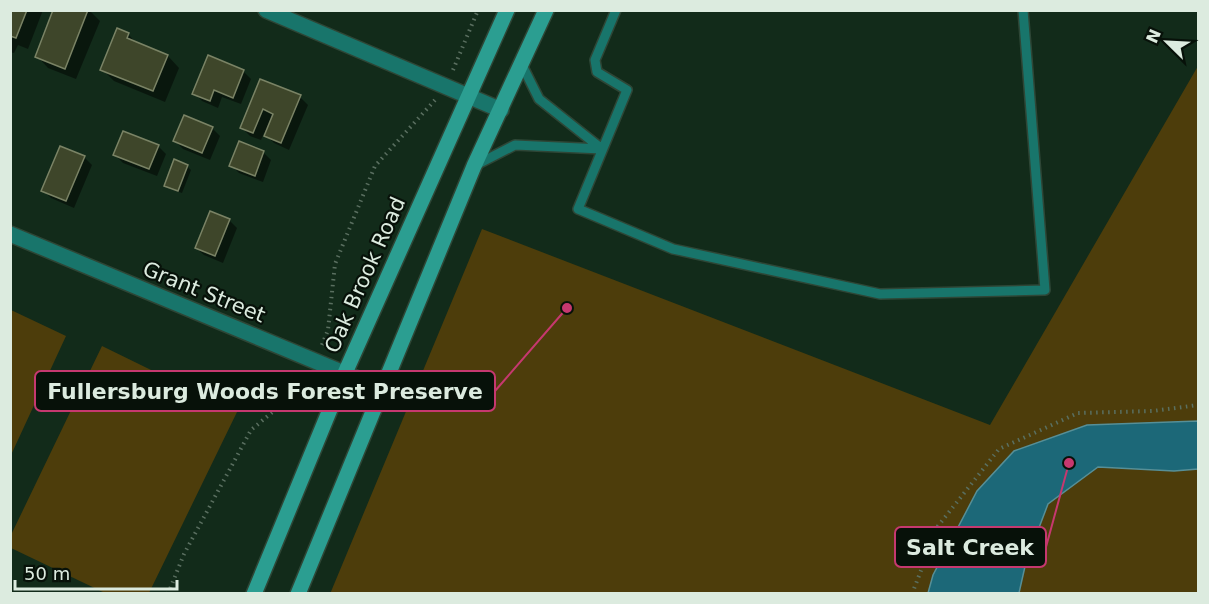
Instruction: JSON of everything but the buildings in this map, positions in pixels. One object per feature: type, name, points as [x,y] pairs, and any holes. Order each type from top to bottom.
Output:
[{"type":"main road","name":"Oak Brook Road","points":[[254,594],[345,373],[507,10]]},
{"type":"main road","points":[[298,594],[474,166],[546,10]]},
{"type":"street","points":[[266,10],[501,110]]},
{"type":"street","name":"Grant Street","points":[[10,234],[382,389]]},
{"type":"lane","points":[[616,10],[595,60],[597,72],[627,90],[578,209],[673,249],[879,294],[1045,290],[1023,10]]},
{"type":"lane","points":[[522,65],[539,99],[602,149]]},
{"type":"lane","points":[[474,166],[515,145],[602,149]]},
{"type":"path","points":[[168,594],[184,554],[251,430],[306,384],[328,330],[335,264],[375,166],[429,108],[445,85],[460,56],[478,10]]},
{"type":"path","points":[[912,594],[938,526],[999,449],[1078,412],[1153,411],[1198,405]]},
{"type":"shaded area","points":[[1198,66],[1198,593],[330,594],[482,229],[990,425]]},
{"type":"shaded area","points":[[11,310],[66,336],[11,455]]},
{"type":"shaded area","points":[[102,346],[237,412],[149,593],[105,593],[11,548],[11,535]]},
{"type":"water","points":[[1198,421],[1198,469],[1174,471],[1098,467],[1048,504],[1026,562],[1019,593],[928,593],[933,575],[977,491],[1014,451],[1087,425]]},
{"type":"place","name":"Fullersburg Woods Forest Preserve","points":[[567,308]]},
{"type":"place","name":"Salt Creek","points":[[1069,463]]}]
